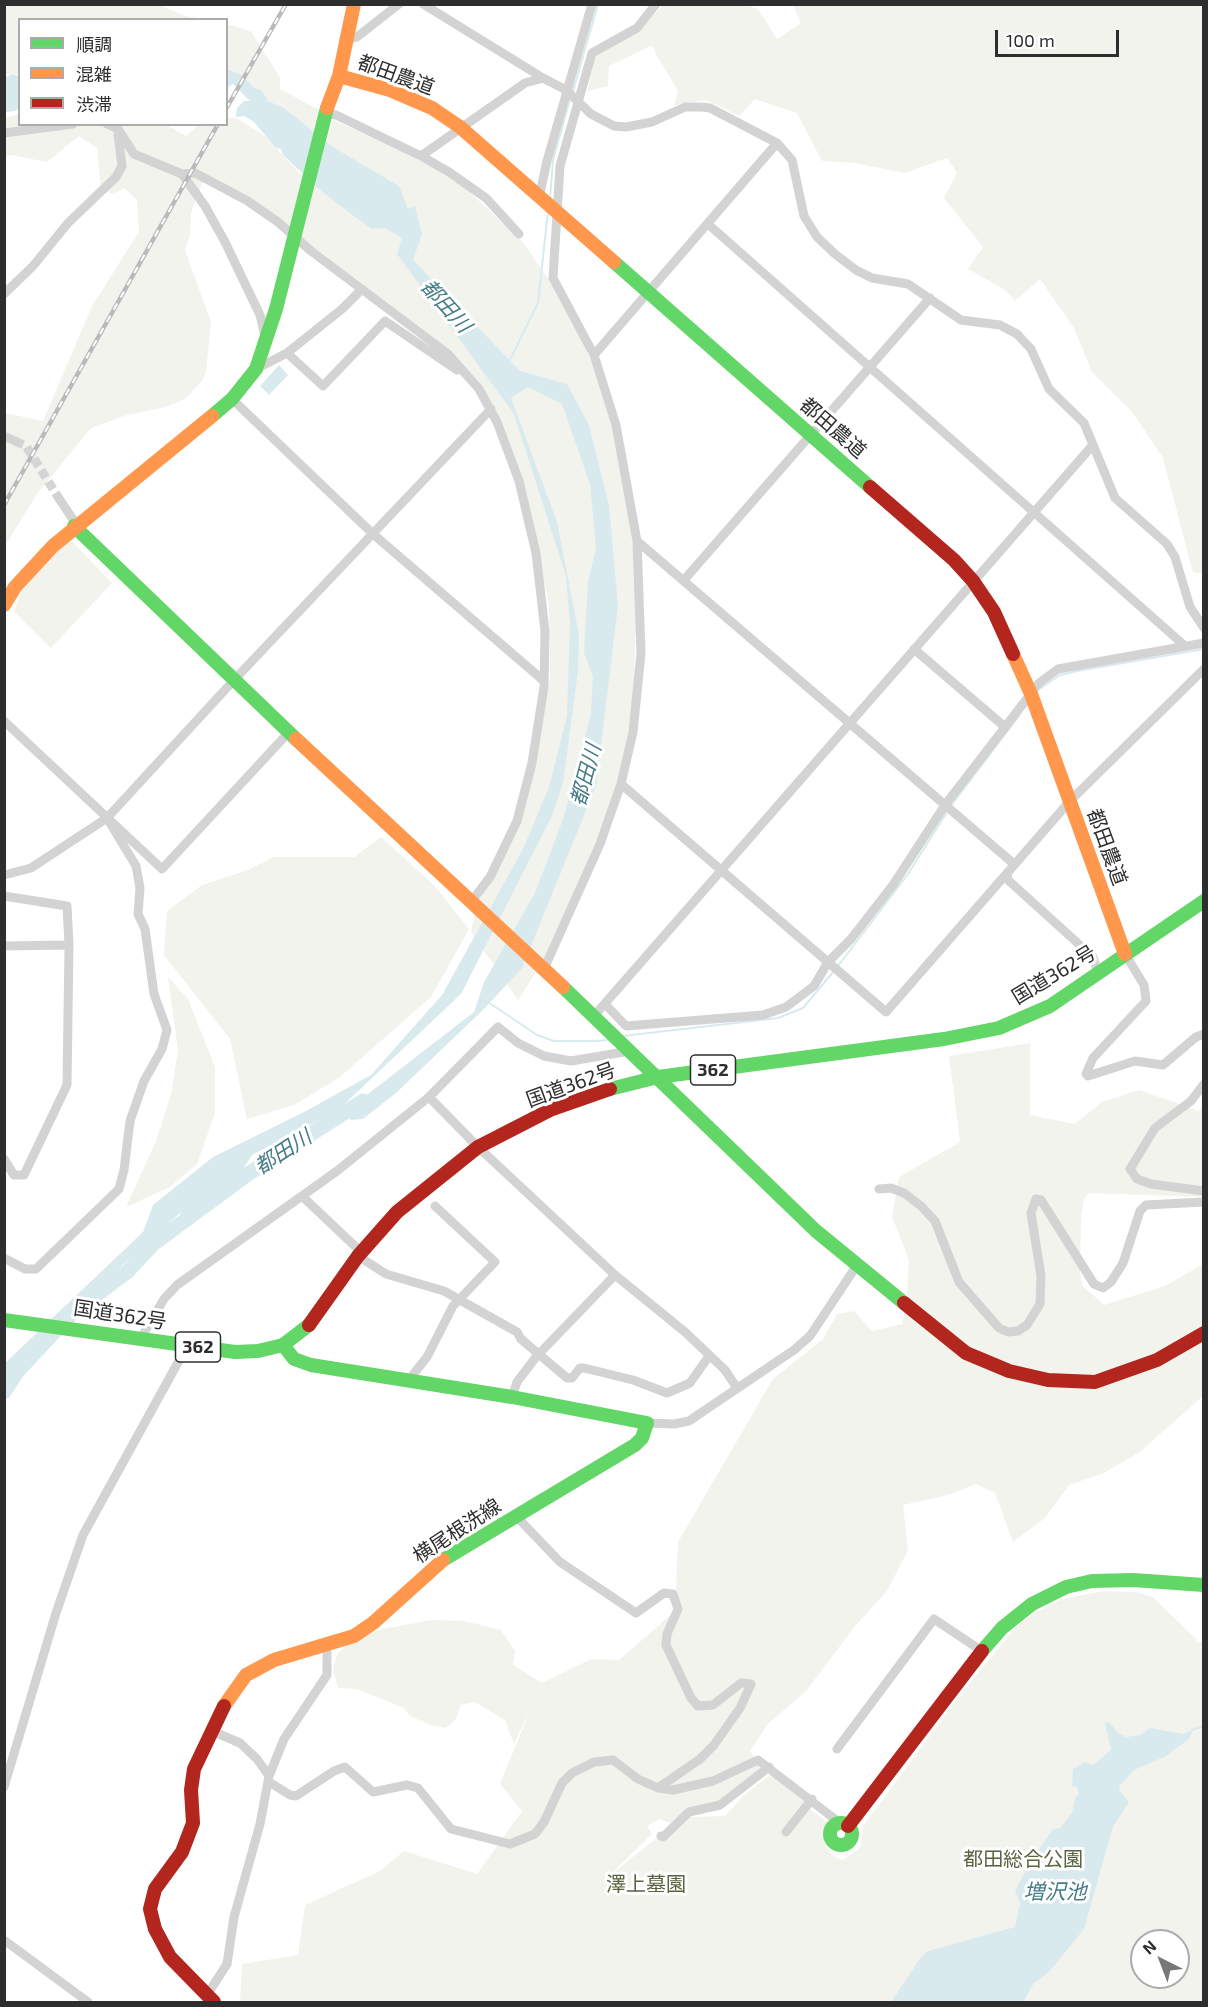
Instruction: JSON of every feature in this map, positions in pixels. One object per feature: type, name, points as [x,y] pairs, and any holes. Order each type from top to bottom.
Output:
[{"type":"main road","points":[[4,605],[33,567],[74,526],[232,399],[256,369],[266,339],[325,113],[339,76],[354,4]]},
{"type":"main road","name":"都田農道","points":[[339,76],[390,90],[432,108],[460,128],[954,560],[973,581],[994,612],[1031,694],[1125,954]]},
{"type":"main road","points":[[74,526],[289,732],[608,1029],[716,1137],[816,1231],[966,1353],[1009,1371],[1048,1380],[1095,1382],[1157,1360],[1203,1333]]},
{"type":"main road","name":"国道362号","points":[[4,1320],[235,1352],[258,1351],[283,1345],[302,1332],[321,1311],[360,1254],[397,1212],[478,1147],[550,1110],[597,1092],[658,1077],[932,1041],[999,1028],[1050,1006],[1203,901]]},
{"type":"main road","points":[[283,1345],[294,1359],[311,1365],[512,1397],[647,1423]]},
{"type":"main road","name":"横尾根洗線","points":[[210,1999],[170,1957],[155,1929],[150,1909],[155,1889],[182,1852],[193,1822],[191,1790],[194,1769],[228,1698],[246,1675],[274,1659],[354,1636],[373,1623],[446,1557],[635,1445],[642,1438],[647,1423]]},
{"type":"main road","points":[[844,1824],[982,1651],[1015,1617],[1040,1599],[1066,1587],[1109,1580],[1203,1586]]},
{"type":"street","points":[[348,39],[357,37],[399,4]]},
{"type":"street","points":[[423,4],[571,96],[603,121],[626,127],[652,122],[685,107],[710,108],[777,143],[792,160],[804,216],[817,237],[856,270],[872,278],[908,284],[961,320],[1000,325],[1017,334],[1031,349],[1049,389],[1084,423],[1115,498],[1167,544],[1175,557],[1190,607],[1203,628]]},
{"type":"street","points":[[542,968],[600,844],[621,784],[633,732],[639,683],[641,620],[637,541],[616,426],[594,355],[553,278],[548,206],[592,4]]},
{"type":"street","points":[[548,206],[560,166],[571,96],[592,52],[637,28],[656,4]]},
{"type":"street","points":[[421,156],[525,83],[543,78]]},
{"type":"street","points":[[325,113],[336,115],[421,156],[486,198],[519,234]]},
{"type":"street","points":[[4,133],[58,126]]},
{"type":"street","points":[[111,126],[118,129],[134,154],[182,174],[195,173],[246,200],[294,232],[362,289],[435,342],[473,381],[491,409],[512,459],[531,528],[543,604],[544,681],[536,747],[517,821],[490,877],[471,902]]},
{"type":"street","points":[[4,294],[33,266],[68,223],[116,177],[122,166],[118,129]]},
{"type":"street","points":[[594,355],[777,143]]},
{"type":"street","points":[[182,174],[205,206],[225,242],[260,315],[266,339]]},
{"type":"street","points":[[708,224],[1185,645]]},
{"type":"street","points":[[256,369],[287,353],[342,309],[362,289]]},
{"type":"street","points":[[684,580],[930,298]]},
{"type":"street","points":[[287,353],[323,386],[385,321],[473,381]]},
{"type":"street","points":[[232,399],[373,534],[544,681]]},
{"type":"street","points":[[4,875],[31,868],[107,818],[234,680],[491,409]]},
{"type":"street","points":[[4,436],[15,441]]},
{"type":"street","points":[[594,1016],[1092,446]]},
{"type":"street","points":[[58,497],[74,521],[74,526]]},
{"type":"street","points":[[637,541],[1014,864]]},
{"type":"street","points":[[605,1004],[626,1026],[763,1015],[786,1006],[814,986],[829,963],[851,939],[893,885],[1005,727],[1040,683],[1058,669],[1203,643]]},
{"type":"street","points":[[914,649],[1005,727]]},
{"type":"street","points":[[621,784],[886,1012],[1069,802],[1203,669]]},
{"type":"street","points":[[4,721],[162,869],[289,732]]},
{"type":"street","points":[[4,1258],[25,1269],[36,1269],[118,1189],[124,1170],[130,1121],[144,1082],[162,1049],[167,1030],[154,994],[146,929],[138,914],[140,888],[136,867],[107,818]]},
{"type":"street","points":[[1007,873],[1008,880],[1093,957],[1098,974]]},
{"type":"street","points":[[4,896],[68,906],[69,945],[67,1085],[24,1175],[14,1175],[4,1159]]},
{"type":"street","points":[[4,946],[69,945]]},
{"type":"street","points":[[1125,954],[1144,985],[1146,1001],[1093,1058],[1086,1074],[1088,1076],[1135,1061],[1163,1065],[1196,1037],[1203,1034]]},
{"type":"street","points":[[141,1338],[164,1299],[177,1284],[303,1197],[429,1097],[498,1027],[518,1043],[544,1056],[571,1061],[627,1048]]},
{"type":"street","points":[[1203,1084],[1191,1101],[1155,1128],[1130,1169],[1137,1179],[1151,1184],[1203,1191]]},
{"type":"street","points":[[429,1097],[478,1147],[615,1275],[685,1332],[725,1370],[737,1388]]},
{"type":"street","points":[[879,1189],[891,1188],[904,1193],[921,1206],[934,1221],[959,1282],[999,1328],[1008,1332],[1018,1331],[1027,1325],[1040,1304],[1041,1276],[1031,1213],[1036,1199],[1041,1200],[1094,1284],[1103,1288],[1111,1282],[1123,1263],[1140,1211],[1146,1205],[1203,1202]]},
{"type":"street","points":[[303,1197],[360,1254],[386,1274],[425,1284],[459,1298],[518,1332],[521,1339],[567,1378],[572,1378],[580,1368],[584,1368],[633,1380],[667,1393],[690,1383],[709,1356]]},
{"type":"street","points":[[408,1382],[427,1357],[453,1306],[495,1262],[435,1206]]},
{"type":"street","points":[[647,1423],[674,1424],[689,1420],[794,1350],[810,1336],[857,1265]]},
{"type":"street","points":[[512,1397],[517,1382],[615,1275]]},
{"type":"street","points":[[4,1787],[56,1613],[83,1535],[188,1346]]},
{"type":"street","points":[[516,1516],[560,1562],[636,1613],[664,1593],[673,1594],[678,1609],[667,1634],[666,1645],[691,1698],[698,1706],[713,1705],[741,1683],[751,1684],[740,1708],[714,1745],[700,1759],[658,1788]]},
{"type":"street","points":[[837,1749],[934,1619],[982,1651]]},
{"type":"street","points":[[210,1999],[227,1964],[234,1917],[269,1779],[284,1739],[327,1675],[327,1644]]},
{"type":"street","points":[[212,1731],[240,1743],[269,1779],[290,1795],[296,1796],[334,1771],[345,1767],[373,1792],[407,1785],[418,1788],[451,1829],[510,1844],[535,1834],[544,1822],[562,1783],[584,1766],[604,1759],[613,1760],[638,1779],[658,1788],[673,1790],[690,1788],[729,1774],[754,1760],[762,1761],[844,1824]]},
{"type":"street","points":[[661,1836],[663,1837],[689,1812],[720,1805],[769,1767]]},
{"type":"street","points":[[786,1832],[812,1799]]},
{"type":"street","points":[[4,1940],[88,2002]]},
{"type":"green space","points":[[4,5],[160,5],[185,16],[197,18],[18,18],[18,74],[5,75]]},
{"type":"green space","points":[[663,5],[746,5],[758,9],[777,39],[801,23],[793,5],[1203,5],[1203,573],[1193,573],[1163,458],[1133,413],[1092,372],[1074,328],[1040,279],[1015,301],[1004,289],[968,269],[983,247],[944,198],[957,173],[947,158],[905,173],[854,163],[822,161],[797,113],[755,99],[739,116],[706,100],[674,105],[678,91],[654,51],[656,50],[651,46],[609,66],[608,86],[588,91],[595,53],[643,26]]},
{"type":"green space","points":[[228,25],[251,31],[280,78],[280,89],[321,111],[315,132],[228,74]]},
{"type":"green space","points":[[18,114],[18,126],[169,126],[186,136],[198,126],[228,126],[228,118],[236,118],[265,136],[303,177],[290,226],[243,193],[205,176],[191,213],[190,235],[185,250],[211,322],[206,372],[202,381],[185,399],[166,407],[127,415],[91,428],[37,494],[5,546],[5,413],[43,421],[92,306],[139,232],[137,200],[124,188],[113,194],[101,189],[97,148],[79,136],[47,162],[10,155],[5,157],[5,118]]},
{"type":"green space","points":[[333,120],[396,147],[463,186],[522,241],[567,306],[599,380],[617,439],[634,547],[636,622],[633,707],[616,793],[577,891],[546,957],[518,1000],[471,932],[476,907],[528,794],[550,680],[549,603],[514,467],[466,368],[300,237]]},
{"type":"green space","points":[[70,539],[112,583],[51,648],[14,612],[23,587]]},
{"type":"green space","points":[[381,837],[434,885],[469,929],[431,997],[340,1077],[294,1105],[247,1119],[230,1039],[164,955],[167,911],[202,885],[248,870],[273,857],[354,857]]},
{"type":"green space","points":[[168,977],[188,999],[215,1067],[215,1113],[197,1164],[170,1187],[126,1207],[156,1141],[171,1095],[178,1050]]},
{"type":"green space","points":[[1030,1043],[1030,1115],[1075,1124],[1102,1102],[1139,1090],[1199,1111],[1203,1103],[1203,1197],[1089,1193],[1084,1199],[1081,1217],[1080,1274],[1083,1286],[1104,1305],[1165,1286],[1203,1264],[1203,1396],[1141,1451],[1104,1473],[1069,1485],[1045,1518],[1013,1542],[995,1493],[976,1484],[948,1495],[903,1505],[908,1550],[887,1591],[855,1626],[806,1691],[768,1724],[750,1751],[761,1770],[719,1802],[687,1809],[671,1823],[659,1819],[647,1826],[652,1834],[610,1875],[657,1838],[663,1842],[690,1817],[725,1816],[743,1796],[769,1776],[774,1777],[807,1802],[805,1805],[829,1824],[823,1834],[824,1843],[833,1856],[843,1860],[860,1848],[864,1825],[956,1700],[1015,1628],[1033,1614],[1062,1599],[1104,1591],[1136,1592],[1153,1597],[1197,1640],[1196,1642],[1203,1642],[1203,2002],[240,2002],[242,1964],[298,1955],[305,1905],[380,1871],[404,1851],[477,1874],[522,1811],[500,1784],[531,1708],[514,1744],[505,1720],[475,1702],[461,1705],[455,1720],[446,1728],[431,1725],[410,1716],[404,1708],[357,1689],[338,1688],[333,1669],[337,1654],[356,1638],[382,1629],[432,1620],[465,1621],[501,1630],[515,1651],[513,1665],[542,1683],[591,1659],[619,1660],[675,1611],[678,1542],[773,1379],[823,1339],[837,1314],[854,1311],[872,1331],[902,1324],[907,1298],[909,1260],[892,1217],[899,1177],[960,1142],[949,1056]]},
{"type":"water","points":[[228,70],[240,74],[253,87],[262,91],[268,101],[284,108],[333,147],[399,186],[408,209],[415,206],[422,234],[413,260],[520,371],[567,384],[589,425],[609,505],[618,606],[596,786],[522,968],[483,1010],[396,1093],[363,1119],[350,1120],[346,1111],[474,1012],[484,982],[535,893],[563,819],[580,761],[591,712],[593,676],[584,653],[588,581],[596,548],[590,484],[562,404],[528,387],[511,398],[557,522],[579,635],[578,671],[563,783],[552,816],[461,994],[337,1111],[252,1155],[221,1204],[179,1214],[36,1343],[5,1380],[5,1363],[143,1232],[153,1205],[213,1157],[304,1112],[371,1075],[442,995],[523,849],[549,787],[567,716],[570,623],[566,576],[514,414],[397,254],[402,238],[385,228],[372,229],[355,217],[320,190],[283,155],[281,149],[276,148],[254,122],[244,116],[236,117],[237,108],[244,101],[250,101],[233,84],[229,86],[228,90]]},
{"type":"water","points":[[13,74],[18,76],[18,108],[16,111],[5,112],[5,77]]},
{"type":"water","points":[[279,365],[288,375],[269,395],[260,386]]},
{"type":"water","name":"増沢池","points":[[1109,1722],[1118,1733],[1126,1737],[1140,1735],[1150,1728],[1183,1734],[1193,1730],[1189,1739],[1164,1757],[1134,1770],[1120,1785],[1119,1790],[1129,1802],[1113,1827],[1084,1929],[1049,1972],[1034,1983],[1023,2002],[891,2002],[921,1957],[928,1951],[1015,1927],[1020,1903],[1015,1891],[1029,1864],[1053,1829],[1060,1828],[1072,1813],[1075,1798],[1079,1794],[1077,1787],[1072,1786],[1073,1769],[1085,1762],[1093,1765],[1111,1750],[1105,1723]]},
{"type":"waterway","points":[[573,91],[598,4]]},
{"type":"waterway","points":[[550,199],[553,160],[570,99]]},
{"type":"waterway","points":[[509,362],[538,303],[548,211]]},
{"type":"waterway","points":[[1041,688],[1060,675],[1204,649]]},
{"type":"waterway","points":[[950,807],[1019,716]]},
{"type":"waterway","points":[[838,966],[908,874],[947,812]]},
{"type":"waterway","points":[[623,1036],[778,1018],[803,1008],[834,971]]},
{"type":"waterway","points":[[488,1002],[537,1035],[554,1041],[612,1039]]},
{"type":"waterway","name":"都田川","points":[[4,1392],[17,1372],[72,1313],[128,1271],[153,1244],[248,1174],[363,1101]]},
{"type":"waterway","points":[[1192,1730],[1204,1726]]},
{"type":"tunnel","points":[[15,441],[26,446],[58,497]]},
{"type":"railway","points":[[228,106],[286,4]]},
{"type":"railway","points":[[4,505],[217,126]]},
{"type":"traffic: fast","points":[[212,416],[232,399],[256,369],[276,309],[327,108]]},
{"type":"traffic: fast","points":[[614,262],[870,487]]},
{"type":"traffic: fast","points":[[74,526],[296,739]]},
{"type":"traffic: fast","points":[[610,1089],[658,1077],[944,1039],[999,1028],[1050,1006],[1204,901]]},
{"type":"traffic: fast","points":[[563,987],[816,1231],[904,1303]]},
{"type":"traffic: fast","points":[[4,1320],[235,1352],[258,1351],[283,1345],[309,1325]]},
{"type":"traffic: fast","points":[[283,1345],[294,1359],[311,1365],[512,1397],[647,1423],[642,1438],[635,1445],[443,1560]]},
{"type":"traffic: fast","points":[[982,1651],[1002,1628],[1032,1604],[1066,1587],[1092,1581],[1133,1580],[1204,1585]]},
{"type":"traffic: fast","points":[[841,1823],[849,1826],[852,1834],[849,1842],[841,1845],[833,1842],[830,1834],[833,1826],[841,1823]]},
{"type":"traffic: slow","points":[[327,108],[339,76],[354,4]]},
{"type":"traffic: slow","points":[[339,76],[390,90],[432,108],[460,127],[614,262]]},
{"type":"traffic: slow","points":[[4,605],[15,587],[53,546],[212,416]]},
{"type":"traffic: slow","points":[[1013,654],[1031,694],[1125,954]]},
{"type":"traffic: slow","points":[[296,739],[563,987]]},
{"type":"traffic: slow","points":[[224,1706],[246,1675],[274,1660],[354,1636],[373,1623],[443,1560]]},
{"type":"traffic: jam","points":[[870,487],[954,560],[973,581],[994,612],[1013,654]]},
{"type":"traffic: jam","points":[[309,1325],[358,1256],[397,1212],[478,1147],[550,1110],[610,1089]]},
{"type":"traffic: jam","points":[[904,1303],[966,1353],[1009,1371],[1048,1380],[1095,1382],[1157,1360],[1204,1333]]},
{"type":"traffic: jam","points":[[848,1826],[982,1651]]},
{"type":"traffic: jam","points":[[214,2002],[170,1957],[155,1929],[150,1909],[155,1889],[182,1852],[193,1823],[191,1790],[194,1769],[224,1706]]},
{"type":"park label","name":"都田総合公園","points":[[1023,1859]]},
{"type":"park label","name":"澤上墓園","points":[[646,1884]]}]
